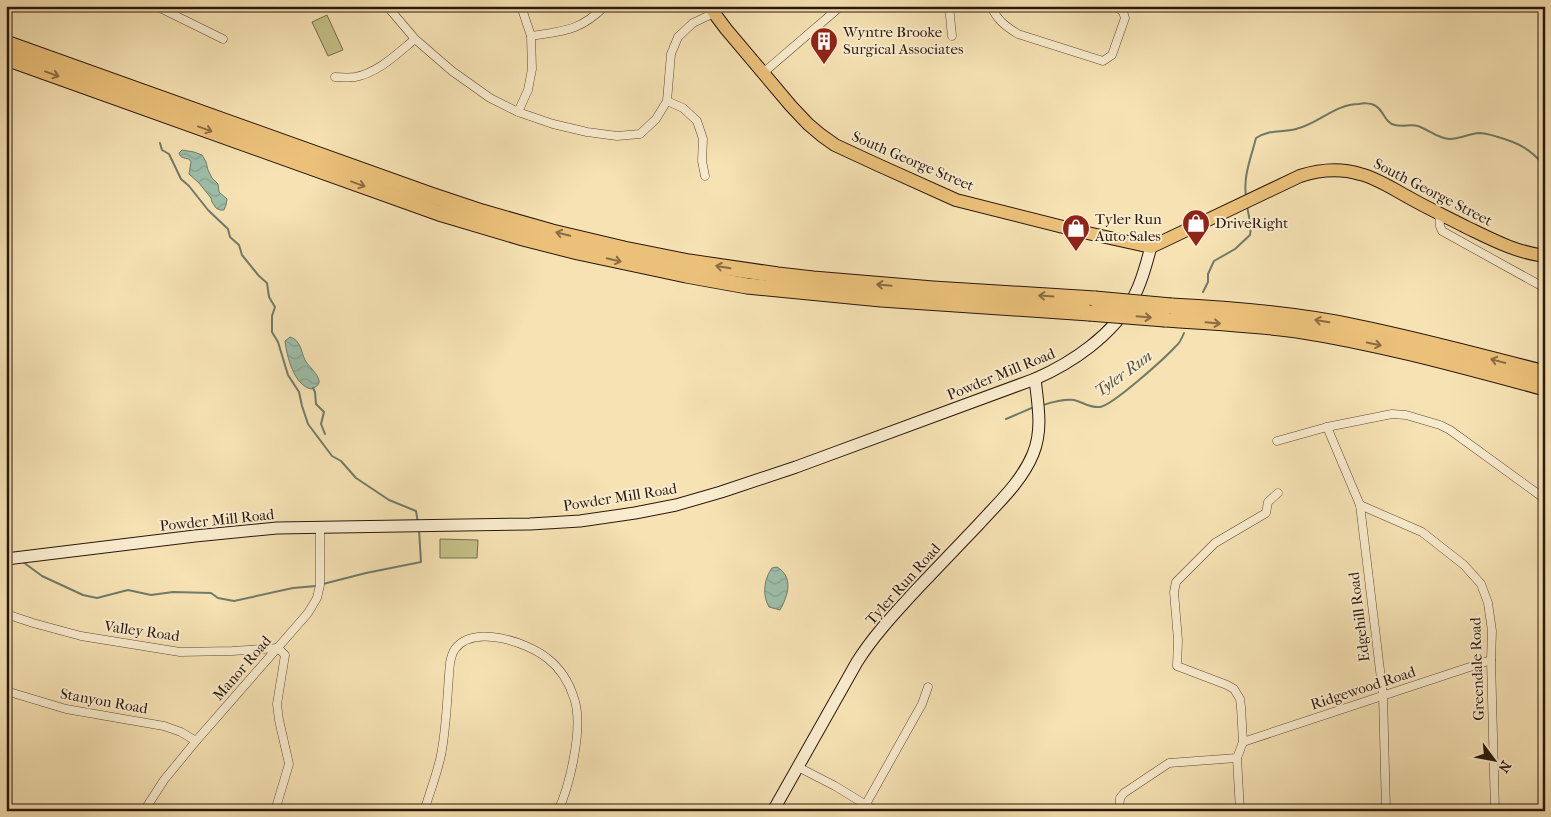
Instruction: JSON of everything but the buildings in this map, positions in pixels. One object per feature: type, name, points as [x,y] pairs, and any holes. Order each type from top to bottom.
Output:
[{"type":"highway","points":[[6,43],[431,195],[491,214],[624,249],[689,262],[778,275],[1168,312],[1296,330],[1346,338],[1394,349],[1545,388]]},
{"type":"highway","points":[[6,58],[439,213],[578,252],[747,286],[939,303],[1092,306]]},
{"type":"highway","points":[[1168,312],[1221,309],[1355,326],[1422,341],[1545,373]]},
{"type":"main road","name":"South George Street","points":[[712,10],[802,118],[821,135],[835,145],[956,200],[1151,247],[1300,176],[1314,172],[1342,171],[1360,173],[1374,179],[1506,247],[1545,256]]},
{"type":"street","points":[[156,6],[174,10],[223,39]]},
{"type":"street","points":[[387,6],[415,40],[452,71],[490,98],[518,112],[587,132],[616,136],[640,134],[656,119],[667,101],[671,54],[678,37],[693,22],[712,10]]},
{"type":"street","points":[[518,112],[528,90],[532,69],[531,36],[521,6]]},
{"type":"street","points":[[531,36],[570,30],[592,19],[605,6]]},
{"type":"street","points":[[763,73],[841,6]]},
{"type":"street","points":[[949,6],[952,36]]},
{"type":"street","points":[[991,6],[1000,21],[1018,34],[1103,61],[1112,55],[1125,18],[1123,12],[1116,6]]},
{"type":"street","points":[[335,77],[356,77],[374,70],[415,40]]},
{"type":"street","points":[[667,101],[683,108],[697,121],[704,139],[702,161],[705,176]]},
{"type":"street","points":[[1438,213],[1442,231],[1545,288]]},
{"type":"street","name":"Powder Mill Road","points":[[8,559],[277,528],[320,529],[530,524],[580,521],[676,505],[796,467],[1053,372],[1089,348],[1119,319],[1138,288],[1151,247]]},
{"type":"street","name":"Tyler Run Road","points":[[773,811],[853,670],[871,642],[907,600],[1010,490],[1027,466],[1034,453],[1038,433],[1039,406],[1035,379]]},
{"type":"street","points":[[1277,441],[1392,414],[1406,415],[1440,425],[1450,430],[1545,499]]},
{"type":"street","name":"Edgehill Road","points":[[1327,428],[1360,505],[1383,695],[1386,811]]},
{"type":"street","points":[[1240,811],[1237,758],[1243,742],[1240,699],[1234,689],[1212,678],[1177,666],[1178,640],[1174,592],[1176,582],[1215,543],[1266,514],[1268,502],[1278,494]]},
{"type":"street","name":"Greendale Road","points":[[1360,505],[1422,532],[1464,565],[1481,584],[1488,603],[1492,631],[1491,660],[1496,811]]},
{"type":"street","name":"Manor Road","points":[[144,811],[164,780],[278,648],[308,612],[317,598],[320,583],[320,529]]},
{"type":"street","name":"Valley Road","points":[[6,614],[81,636],[180,652],[278,648]]},
{"type":"street","points":[[424,811],[440,757],[446,720],[450,663],[455,648],[466,640],[484,636],[524,644],[541,653],[558,668],[569,685],[575,700],[577,722],[569,776],[558,811]]},
{"type":"street","points":[[274,811],[289,764],[277,704],[285,655],[278,648]]},
{"type":"street","name":"Ridgewood Road","points":[[1243,742],[1491,660]]},
{"type":"street","points":[[866,804],[922,704],[928,687]]},
{"type":"street","name":"Stanyon Road","points":[[6,692],[66,709],[164,726],[181,732],[196,741]]},
{"type":"street","points":[[1119,811],[1120,798],[1124,793],[1169,763],[1237,758]]},
{"type":"street","points":[[798,767],[876,811]]},
{"type":"shaded area","points":[[327,15],[343,50],[328,56],[312,22]]},
{"type":"shaded area","points":[[440,539],[478,540],[477,558],[440,558]]},
{"type":"water","points":[[182,150],[202,155],[212,178],[218,184],[219,192],[227,199],[224,210],[216,208],[211,198],[189,174],[191,162],[189,159],[180,156],[179,153]]},
{"type":"water","points":[[290,337],[299,343],[305,360],[319,380],[319,383],[311,389],[300,382],[292,370],[285,341]]},
{"type":"water","points":[[777,567],[786,576],[788,581],[787,593],[780,610],[769,607],[765,597],[769,572],[772,568]]},
{"type":"waterway","name":"Tyler Run","points":[[1246,196],[1247,174],[1256,138],[1266,133],[1291,130],[1304,126],[1342,107],[1362,103],[1377,107],[1391,124],[1418,126],[1437,136],[1449,139],[1479,133],[1505,139],[1529,151],[1545,166]]},
{"type":"waterway","points":[[160,143],[162,150],[169,154],[181,179],[208,210],[228,229],[230,237],[239,245],[242,255],[267,283],[269,297],[275,307],[272,316],[272,332],[278,342],[288,375],[299,392],[308,424],[332,456],[341,461],[356,478],[389,500],[416,511],[418,523]]},
{"type":"waterway","name":"Tyler Run","points":[[1203,292],[1214,261],[1235,249],[1250,235],[1251,227],[1247,206]]},
{"type":"waterway","name":"Tyler Run","points":[[1043,405],[1070,400],[1096,407],[1107,404],[1127,390],[1161,360],[1179,343],[1184,333]]},
{"type":"waterway","points":[[313,388],[316,404],[324,412],[321,424],[325,434]]},
{"type":"waterway","name":"Tyler Run","points":[[1006,419],[1034,407]]},
{"type":"waterway","points":[[323,584],[421,562],[419,530]]},
{"type":"waterway","points":[[23,562],[42,576],[83,595],[97,598],[128,590],[151,595],[173,592],[211,593],[218,598],[234,601],[293,588],[316,586]]},
{"type":"place","name":"Wyntre Brooke Surgical Associates","points":[[824,65]]},
{"type":"place","name":"DriveRight","points":[[1196,247]]},
{"type":"place","name":"Tyler Run Auto Sales","points":[[1076,252]]}]
